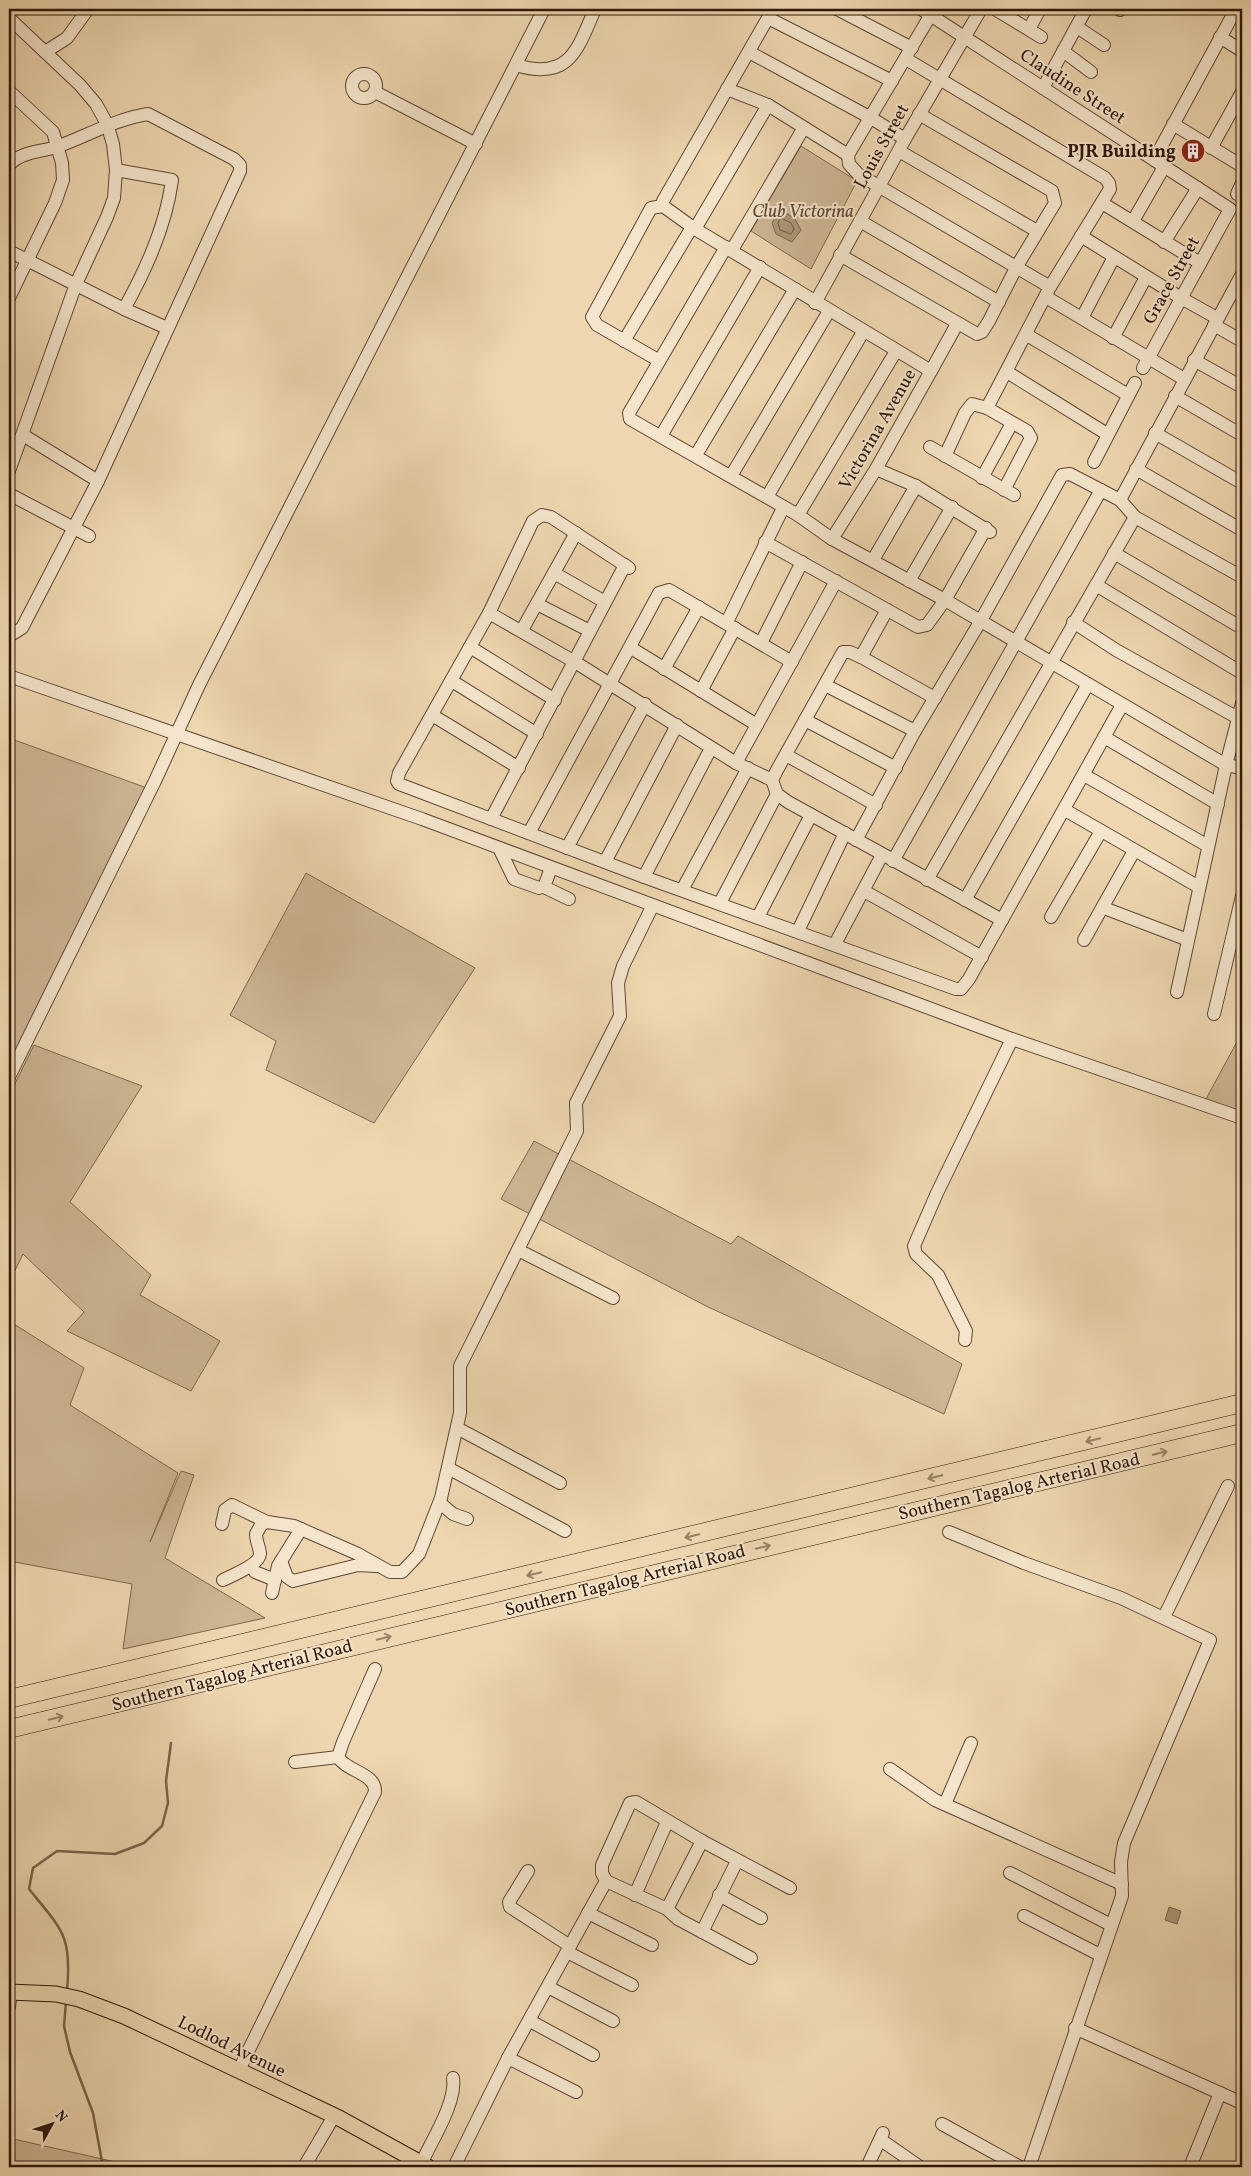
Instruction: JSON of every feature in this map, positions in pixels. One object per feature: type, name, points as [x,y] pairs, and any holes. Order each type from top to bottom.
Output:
[{"type":"highway","name":"Southern Tagalog Arterial Road","points":[[9,1699],[1242,1403]]},
{"type":"highway","name":"Southern Tagalog Arterial Road","points":[[9,1729],[1242,1433]]},
{"type":"main road","name":"Lodlod Avenue","points":[[10,1997],[56,1994],[79,1999],[156,2030],[334,2116],[425,2166]]},
{"type":"street","points":[[46,52],[66,38],[88,9]]},
{"type":"street","points":[[9,1077],[155,781],[175,735],[544,9]]},
{"type":"street","points":[[516,65],[536,71],[554,69],[562,64],[571,56],[595,9]]},
{"type":"street","points":[[837,9],[909,53],[939,80],[1105,178],[1109,183],[1110,189],[1048,292],[987,408]]},
{"type":"street","name":"Louis Street","points":[[816,303],[878,186],[981,9]]},
{"type":"street","points":[[995,9],[1041,37]]},
{"type":"street","points":[[1028,29],[1040,9]]},
{"type":"street","points":[[1043,88],[1086,9]]},
{"type":"street","points":[[1133,221],[1159,163],[1173,124],[1236,9]]},
{"type":"street","points":[[926,12],[909,53],[848,155],[849,164],[853,170],[1017,266],[1082,318],[1113,338],[1146,364],[1184,379]]},
{"type":"street","name":"Claudine Street","points":[[926,12],[1230,209]]},
{"type":"street","points":[[658,360],[597,325],[592,317],[651,208],[662,206],[663,201],[771,14],[892,81]]},
{"type":"street","points":[[9,18],[80,85],[96,104],[107,124],[114,144],[116,170],[114,198],[76,284],[9,471]]},
{"type":"street","points":[[1077,27],[1104,45]]},
{"type":"street","points":[[1220,37],[1242,51]]},
{"type":"street","points":[[1063,51],[1091,72]]},
{"type":"street","points":[[749,52],[871,118],[905,139]]},
{"type":"street","points":[[727,89],[768,105],[848,155]]},
{"type":"street","points":[[375,92],[476,144]]},
{"type":"street","points":[[1212,148],[1242,92]]},
{"type":"street","points":[[9,298],[55,203],[63,180],[62,163],[53,132],[10,93]]},
{"type":"street","points":[[624,340],[768,105]]},
{"type":"street","points":[[9,165],[18,157],[57,146],[107,124],[148,114],[234,159],[240,165],[238,178],[74,529],[22,628],[9,636]]},
{"type":"street","points":[[840,255],[977,334],[982,332],[1017,266],[1055,203],[1052,192],[919,114]]},
{"type":"street","points":[[1173,124],[1242,166]]},
{"type":"street","points":[[803,128],[658,360],[628,414],[630,419],[798,515],[832,539],[944,600],[1226,765],[1242,768]]},
{"type":"street","points":[[899,151],[1037,231]]},
{"type":"street","points":[[116,170],[172,180],[164,219],[153,251],[124,310]]},
{"type":"street","points":[[1164,242],[1198,188]]},
{"type":"street","points":[[1102,203],[1200,263]]},
{"type":"street","name":"Victorina Avenue","points":[[662,206],[693,228],[729,248],[863,332],[931,371],[876,469],[832,539]]},
{"type":"street","name":"Grace Street","points":[[1146,364],[1230,209]]},
{"type":"street","points":[[860,221],[999,302]]},
{"type":"street","points":[[1081,236],[1181,298],[1242,341]]},
{"type":"street","points":[[9,251],[124,310],[167,328]]},
{"type":"street","points":[[1082,318],[1114,257]]},
{"type":"street","points":[[661,436],[760,267]]},
{"type":"street","points":[[1120,500],[1154,432],[1194,360],[1216,321],[1238,290],[1242,274]]},
{"type":"street","points":[[1113,338],[1146,277]]},
{"type":"street","points":[[696,455],[795,289]]},
{"type":"street","points":[[730,476],[829,310]]},
{"type":"street","points":[[931,371],[957,324]]},
{"type":"street","points":[[767,497],[863,332]]},
{"type":"street","points":[[1027,335],[1128,395]]},
{"type":"street","points":[[798,515],[896,351]]},
{"type":"street","points":[[1194,360],[1242,387]]},
{"type":"street","points":[[1007,372],[1106,434]]},
{"type":"street","points":[[1094,462],[1106,434],[1135,383]]},
{"type":"street","points":[[1175,396],[1242,436]]},
{"type":"street","points":[[930,447],[944,456],[1009,493],[1031,438],[1027,431],[977,404],[969,407],[944,456]]},
{"type":"street","points":[[982,478],[1012,423]]},
{"type":"street","points":[[1154,432],[1242,483]]},
{"type":"street","points":[[23,435],[98,480]]},
{"type":"street","points":[[765,542],[918,627],[923,627],[944,600],[988,531],[916,486],[876,469]]},
{"type":"street","points":[[1136,469],[1242,530]]},
{"type":"street","points":[[798,931],[851,836],[876,805],[915,730],[980,622],[1062,475],[1070,474],[1120,500],[1135,517],[1242,577]]},
{"type":"street","points":[[873,560],[916,486]]},
{"type":"street","points":[[835,944],[864,891],[887,858],[1016,643],[1101,490]]},
{"type":"street","points":[[9,494],[89,536]]},
{"type":"street","points":[[909,581],[952,507]]},
{"type":"street","points":[[700,691],[731,625],[765,542],[783,508]]},
{"type":"street","points":[[491,819],[576,662],[605,602],[627,566],[551,517],[542,515],[534,521],[488,613],[452,681],[399,773],[397,781],[404,786],[491,819],[529,833],[644,877],[956,989],[966,986],[1122,705]]},
{"type":"street","points":[[927,880],[1073,622],[1135,517]]},
{"type":"street","points":[[522,630],[576,534]]},
{"type":"street","points":[[1114,552],[1242,628]]},
{"type":"street","points":[[761,643],[802,562]]},
{"type":"street","points":[[554,573],[605,602]]},
{"type":"street","points":[[682,890],[742,765],[757,725],[836,581]]},
{"type":"street","points":[[1096,585],[1242,673]]},
{"type":"street","points":[[529,833],[660,593],[668,590],[792,662]]},
{"type":"street","points":[[537,604],[590,631]]},
{"type":"street","points":[[664,669],[699,607]]},
{"type":"street","points":[[861,657],[887,610]]},
{"type":"street","points":[[488,613],[522,630],[576,662],[645,704],[711,748],[772,780],[777,794],[811,815],[1002,920]]},
{"type":"street","points":[[1073,622],[1116,650],[1238,718]]},
{"type":"street","points":[[470,647],[555,700]]},
{"type":"street","points":[[631,648],[757,725]]},
{"type":"street","points":[[772,780],[843,652],[850,652],[861,657],[935,698]]},
{"type":"street","points":[[9,676],[413,816],[652,907],[1012,1039],[1242,1118]]},
{"type":"street","points":[[452,681],[538,734]]},
{"type":"street","points":[[965,900],[1088,684]]},
{"type":"street","points":[[825,685],[915,730]]},
{"type":"street","points":[[1177,992],[1226,765],[1242,703]]},
{"type":"street","points":[[567,848],[645,704]]},
{"type":"street","points":[[432,715],[519,768]]},
{"type":"street","points":[[805,720],[896,768]]},
{"type":"street","points":[[605,862],[677,725]]},
{"type":"street","points":[[1104,737],[1218,804]]},
{"type":"street","points":[[644,877],[711,748]]},
{"type":"street","points":[[786,755],[876,805]]},
{"type":"street","points":[[1084,774],[1208,846]]},
{"type":"street","points":[[720,903],[777,794]]},
{"type":"street","points":[[1065,810],[1199,887]]},
{"type":"street","points":[[758,917],[811,815]]},
{"type":"street","points":[[1051,918],[1101,831]]},
{"type":"street","points":[[499,848],[514,879],[539,888]]},
{"type":"street","points":[[1084,940],[1104,908],[1134,851]]},
{"type":"street","points":[[551,868],[544,887],[569,899]]},
{"type":"street","points":[[864,891],[982,957]]},
{"type":"street","points":[[1214,1014],[1242,896]]},
{"type":"street","points":[[222,1524],[225,1510],[232,1505],[267,1522],[278,1522],[301,1529],[358,1554],[390,1572],[402,1572],[419,1554],[440,1503],[457,1428],[460,1414],[460,1366],[577,1131],[576,1103],[620,1016],[618,983],[623,966],[652,907]]},
{"type":"street","points":[[1104,908],[1188,940]]},
{"type":"street","points":[[965,1340],[966,1331],[938,1275],[916,1254],[914,1246],[1012,1039]]},
{"type":"street","points":[[518,1250],[613,1298]]},
{"type":"street","points":[[457,1428],[560,1483]]},
{"type":"street","points":[[448,1468],[565,1531]]},
{"type":"street","points":[[1164,1617],[1228,1486]]},
{"type":"street","points":[[440,1503],[457,1516],[466,1519]]},
{"type":"street","points":[[223,1580],[252,1565],[259,1558],[256,1534],[261,1525],[267,1522]]},
{"type":"street","points":[[272,1593],[274,1580],[281,1561],[301,1529]]},
{"type":"street","points":[[949,1532],[1015,1560],[1103,1591],[1164,1617],[1210,1640],[1124,1843],[1121,1862],[1122,1896],[1100,1955],[1029,2167]]},
{"type":"street","points":[[281,1561],[287,1577],[293,1581],[358,1565],[379,1566]]},
{"type":"street","points":[[255,1572],[274,1580]]},
{"type":"street","points":[[338,1757],[375,1669]]},
{"type":"street","points":[[945,1804],[971,1743]]},
{"type":"street","points":[[296,1762],[338,1757]]},
{"type":"street","points":[[239,2070],[375,1792],[374,1784],[370,1779],[348,1767],[338,1757]]},
{"type":"street","points":[[890,1769],[913,1786],[945,1804],[1122,1884]]},
{"type":"street","points":[[751,1958],[678,1919],[667,1909],[606,1881],[602,1873],[602,1865],[630,1803],[636,1802],[667,1822],[790,1888]]},
{"type":"street","points":[[635,1895],[667,1822]]},
{"type":"street","points":[[667,1909],[702,1841]]},
{"type":"street","points":[[702,1932],[737,1860]]},
{"type":"street","points":[[528,1871],[509,1902],[510,1907],[569,1949],[632,1985]]},
{"type":"street","points":[[1010,1873],[1111,1925]]},
{"type":"street","points":[[460,2167],[530,2021],[606,1881]]},
{"type":"street","points":[[719,1895],[760,1918]]},
{"type":"street","points":[[588,1913],[652,1946]]},
{"type":"street","points":[[1024,1916],[1100,1955]]},
{"type":"street","points":[[548,1987],[613,2022]]},
{"type":"street","points":[[530,2021],[593,2055]]},
{"type":"street","points":[[1075,2028],[1242,2103]]},
{"type":"street","points":[[512,2057],[576,2092]]},
{"type":"street","points":[[425,2166],[454,2090],[454,2078]]},
{"type":"street","points":[[1190,2167],[1220,2093]]},
{"type":"street","points":[[304,2167],[334,2116]]},
{"type":"street","points":[[942,2124],[1020,2167]]},
{"type":"street","points":[[454,2167],[479,2126]]},
{"type":"street","points":[[867,2167],[882,2135],[920,2167]]},
{"type":"green space","name":"Club Victorina","points":[[801,146],[857,181],[811,269],[751,231]]},
{"type":"green space","points":[[9,738],[147,788],[16,1055],[9,1052]]},
{"type":"green space","points":[[306,873],[475,968],[374,1123],[266,1070],[276,1041],[230,1015]]},
{"type":"green space","points":[[1240,1036],[1242,1037],[1242,1114],[1205,1101]]},
{"type":"green space","points":[[34,1045],[142,1086],[70,1202],[151,1275],[140,1295],[220,1341],[191,1391],[67,1331],[84,1312],[23,1254],[9,1283],[9,1096]]},
{"type":"green space","points":[[534,1141],[731,1244],[738,1236],[962,1364],[944,1414],[708,1307],[501,1199]]},
{"type":"green space","points":[[9,1321],[84,1368],[70,1405],[178,1473],[150,1542],[181,1471],[194,1475],[165,1558],[265,1618],[123,1649],[132,1584],[9,1561]]},
{"type":"green space","points":[[9,2138],[138,2167],[9,2167]]},
{"type":"water","points":[[780,209],[795,219],[801,230],[792,242],[776,234],[772,223]]},
{"type":"water","points":[[1169,1907],[1181,1911],[1177,1924],[1165,1920]]},
{"type":"waterway","points":[[67,1991],[68,1958],[63,1935],[29,1889],[33,1868],[57,1851],[115,1854],[144,1843],[162,1826],[168,1803],[166,1781],[171,1743]]},
{"type":"waterway","points":[[66,2002],[64,2026],[70,2052],[93,2113],[103,2167]]},
{"type":"place","name":"PJR Building","points":[[1193,151]]}]
